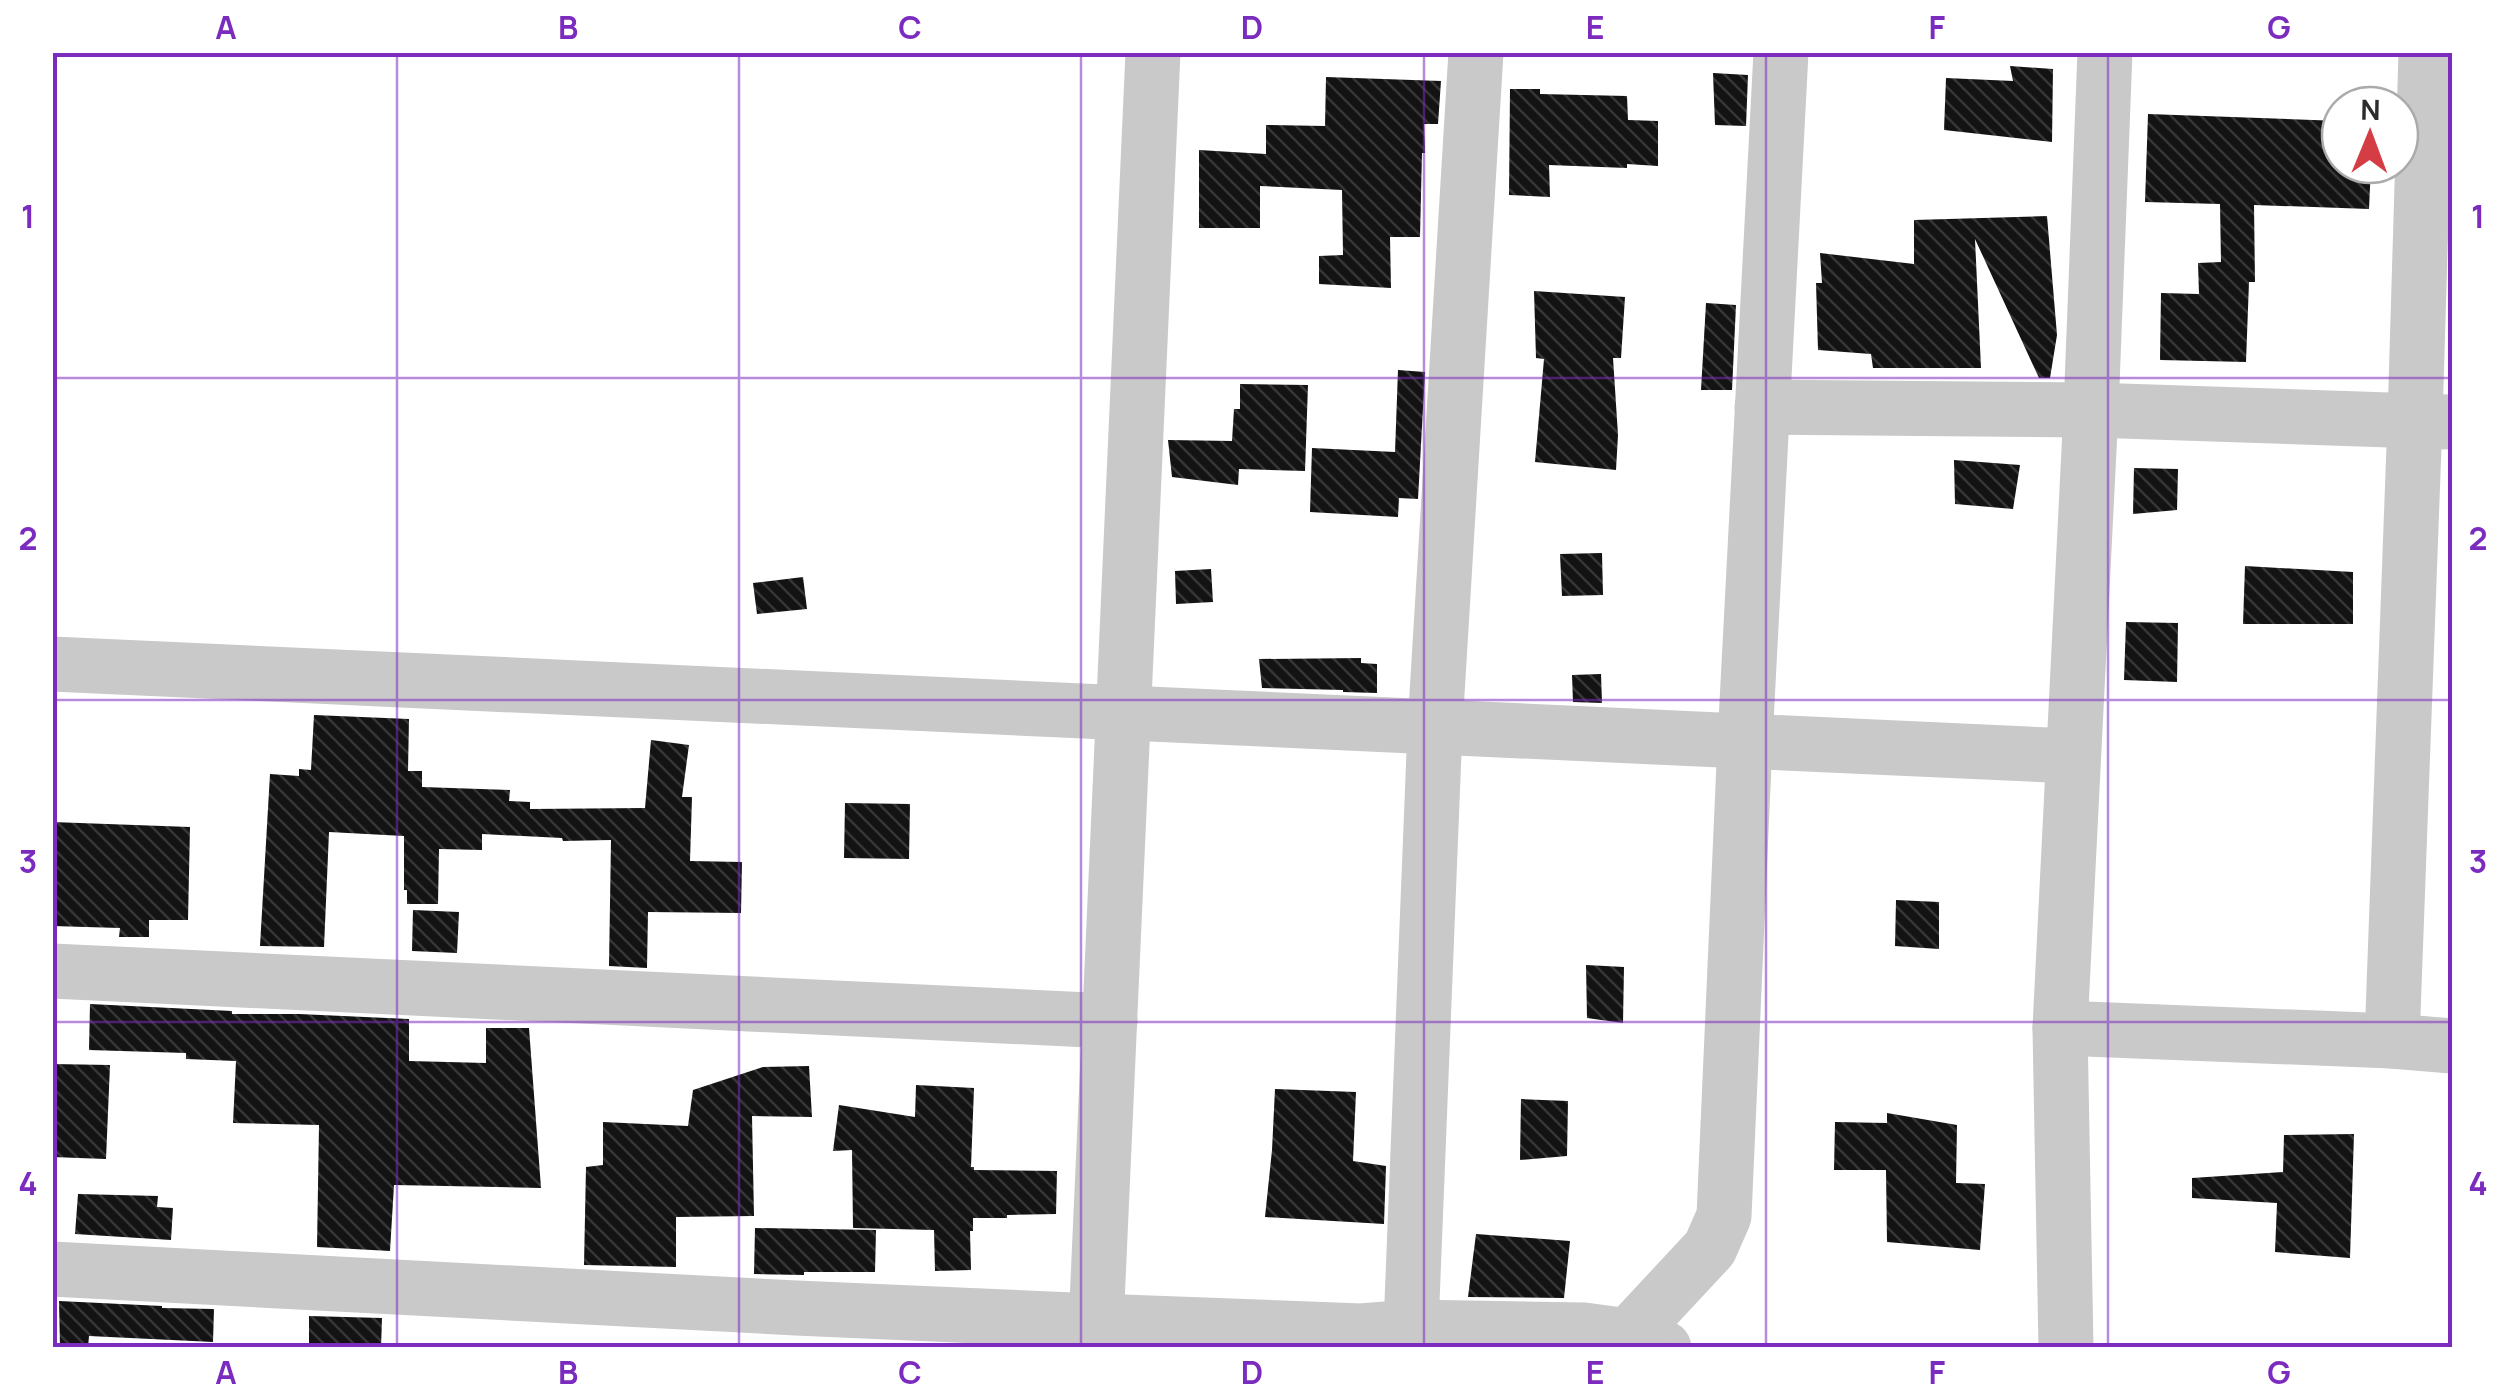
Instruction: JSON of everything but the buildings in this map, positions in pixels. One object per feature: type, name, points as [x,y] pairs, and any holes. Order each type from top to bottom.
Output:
[{"type":"street","points":[[1096,1334],[1153,52]]},
{"type":"street","points":[[1410,1328],[1436,727],[1476,52]]},
{"type":"street","points":[[52,1269],[795,1328],[1096,1334],[1410,1328],[1584,1330],[1646,1342],[1710,1248],[1724,1216],[1782,52]]},
{"type":"street","points":[[2066,1348],[2060,1028],[2105,52]]},
{"type":"street","points":[[2392,1041],[2434,420],[2426,52]]},
{"type":"street","points":[[1762,407],[2091,410],[2434,420]]},
{"type":"street","points":[[52,664],[2072,756]]},
{"type":"street","points":[[52,971],[1110,1021]]},
{"type":"street","points":[[2060,1028],[2452,1046]]}]
